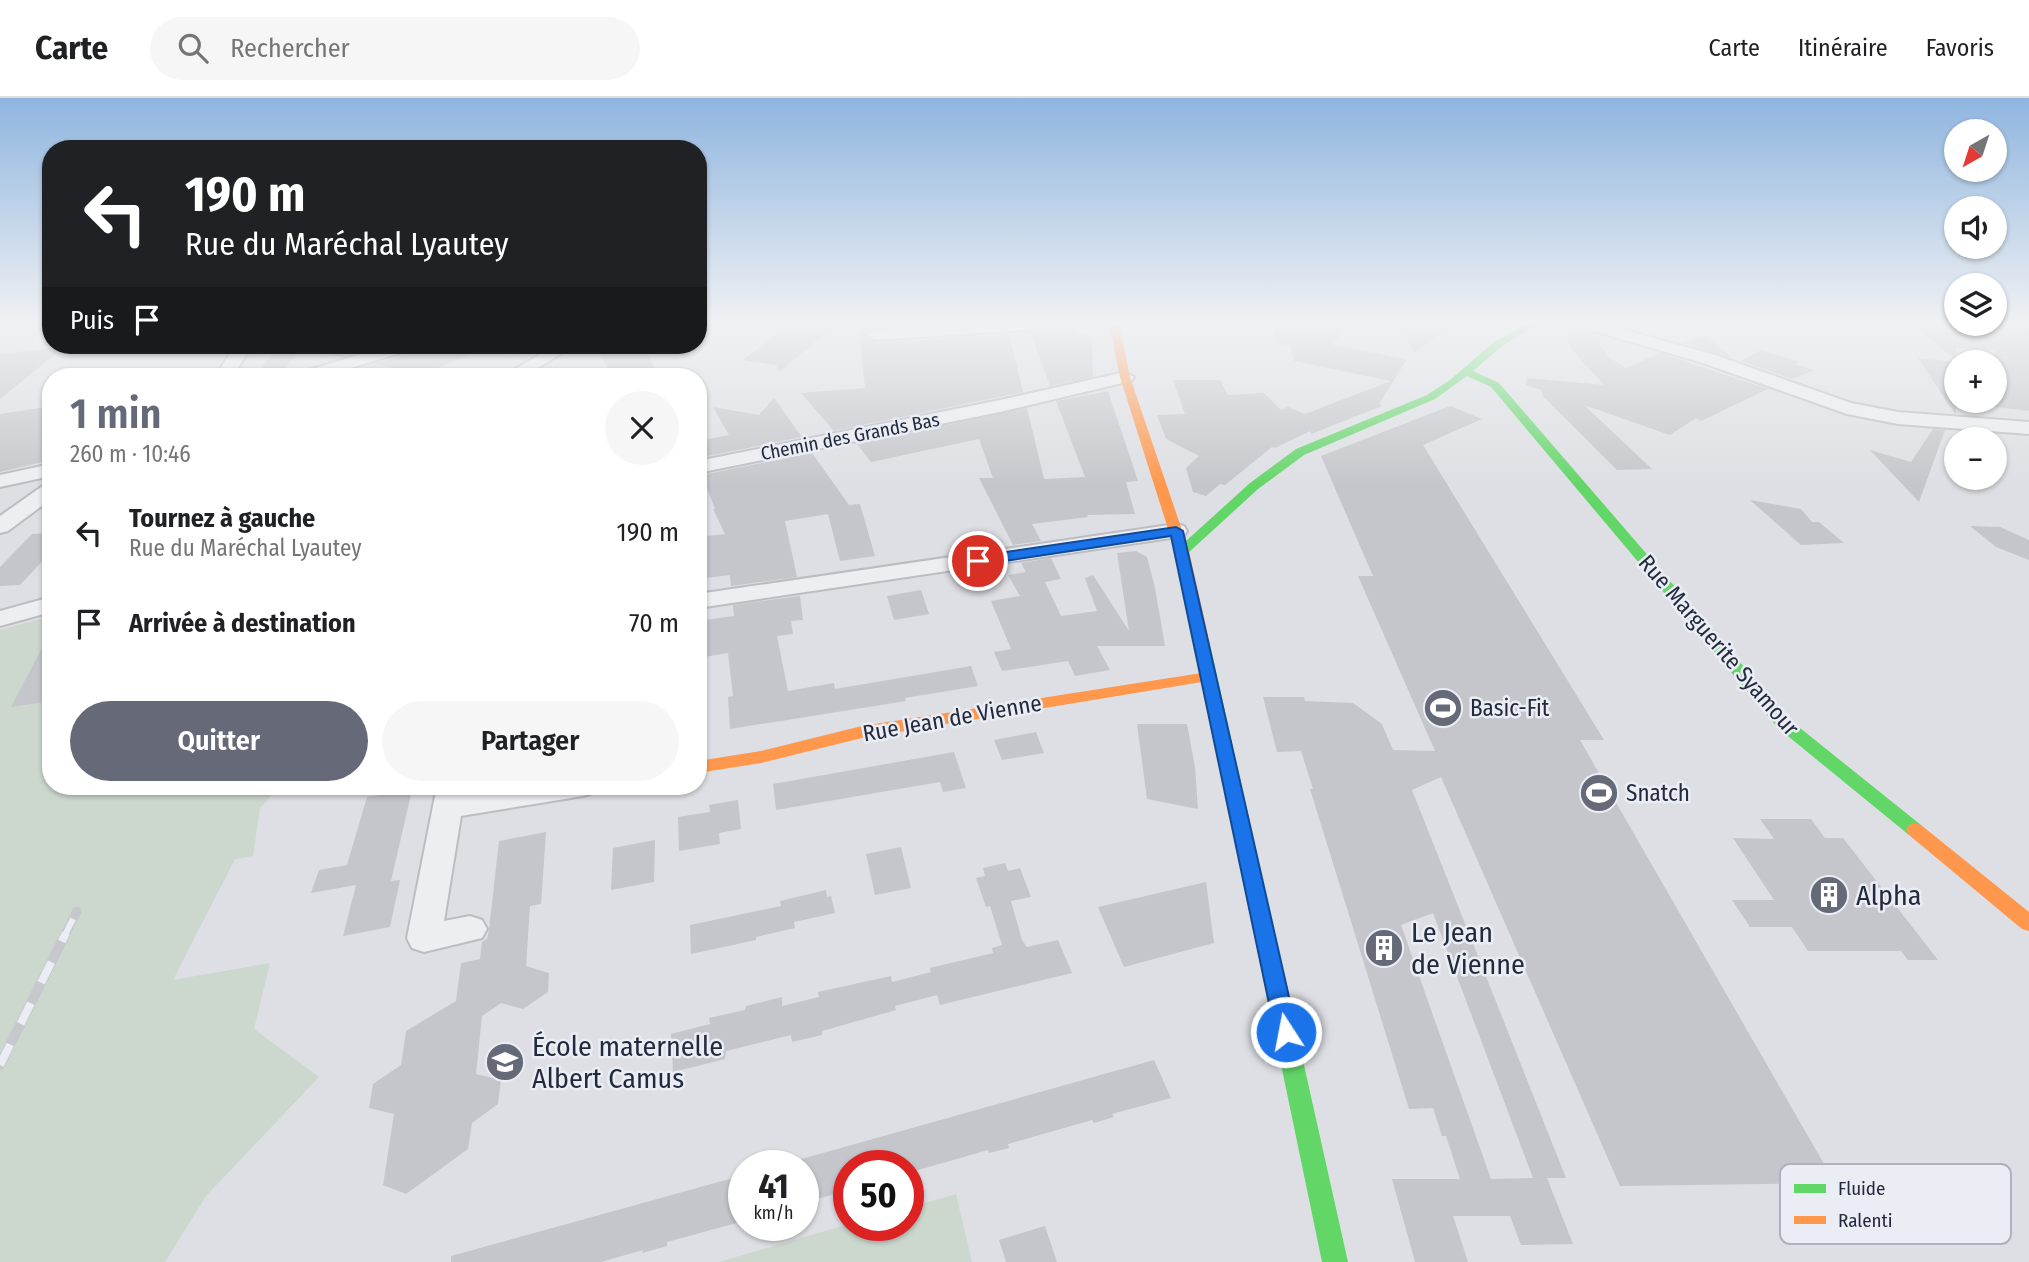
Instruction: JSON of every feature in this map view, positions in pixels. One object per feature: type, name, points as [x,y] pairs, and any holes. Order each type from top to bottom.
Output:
[{"type":"street","name":"Chemin des Grands Bas","points":[[707,465],[1000,406],[1124,377]]},
{"type":"street","points":[[1125,377],[1179,541],[1335,1262]]},
{"type":"street","points":[[707,600],[1179,541],[1205,531],[1258,480],[1300,452],[1431,397],[1459,377]]},
{"type":"street","name":"Rue Marguerite Syamour","points":[[1478,377],[1495,385],[1784,724],[2029,923]]},
{"type":"street","points":[[1762,377],[1859,411],[1898,418],[2029,428]]},
{"type":"street","points":[[0,481],[42,472]]},
{"type":"street","points":[[0,526],[42,496]]},
{"type":"street","points":[[0,619],[42,607]]},
{"type":"street","name":"Rue Jean de Vienne","points":[[707,766],[761,757],[862,732],[1208,677]]},
{"type":"street","points":[[470,929],[424,937],[450,797],[474,795]]},
{"type":"shaded area","points":[[42,618],[42,795],[272,795],[260,808],[253,856],[235,859],[173,980],[270,963],[254,1029],[319,1077],[206,1196],[165,1262],[0,1262],[0,630]]},
{"type":"shaded area","points":[[956,1194],[972,1262],[719,1262],[791,1241],[819,1241],[819,1233],[833,1229],[833,1241],[924,1241],[924,1203]]},
{"type":"building","points":[[0,377],[27,377],[0,399]]},
{"type":"building","points":[[864,377],[1019,377],[1023,392],[834,431],[801,393],[865,388]]},
{"type":"building","points":[[1047,377],[1091,377],[1050,386]]},
{"type":"building","points":[[1373,377],[1396,377],[1379,404],[1382,406],[1272,447],[1225,485],[1220,484],[1206,496],[1193,492],[1186,468],[1199,456],[1166,439],[1157,415],[1185,414],[1173,380],[1220,380],[1228,395],[1264,393],[1281,410],[1288,407],[1305,414],[1391,381]]},
{"type":"building","points":[[1597,377],[1733,377],[1768,389],[1701,421],[1696,418],[1670,435],[1584,405],[1652,469],[1617,470],[1543,396],[1541,390],[1526,385],[1527,378],[1604,385]]},
{"type":"building","points":[[1931,377],[1944,377],[1944,397]]},
{"type":"building","points":[[2007,377],[2029,377],[2029,411],[2007,408]]},
{"type":"building","points":[[1108,391],[1138,481],[1126,482],[1135,514],[1087,515],[1088,517],[1032,524],[1041,541],[1013,545],[979,478],[993,478],[979,439],[871,462],[857,444],[1027,408],[1044,479],[1085,477],[1056,401]]},
{"type":"building","points":[[774,398],[802,437],[707,456],[707,439],[729,435],[713,407],[759,415]]},
{"type":"building","points":[[1450,406],[1482,419],[1423,445],[1604,740],[1580,740],[1824,1164],[1780,1164],[1780,1184],[1620,1186],[1441,777],[1412,790],[1566,1178],[1547,1178],[1573,1244],[1521,1245],[1510,1216],[1453,1216],[1468,1262],[1415,1262],[1392,1179],[1460,1179],[1446,1136],[1442,1136],[1433,1108],[1409,1109],[1310,789],[1313,789],[1301,751],[1277,752],[1263,697],[1304,697],[1305,701],[1353,703],[1382,724],[1393,750],[1435,751],[1358,576],[1373,576],[1321,456]],"holes":[[[1433,913],[1533,1178],[1491,1179],[1401,925]]]},
{"type":"building","points":[[42,408],[42,462],[0,472],[0,414]]},
{"type":"building","points":[[1933,429],[1944,430],[1919,502],[1870,450],[1911,462]]},
{"type":"building","points":[[812,453],[849,505],[860,504],[875,556],[840,561],[828,514],[785,521],[797,577],[731,586],[730,575],[707,578],[707,536],[725,534],[713,509],[707,488],[707,474]]},
{"type":"building","points":[[1750,500],[1801,509],[1812,522],[1819,522],[1844,543],[1801,545]]},
{"type":"building","points":[[1970,526],[2000,527],[2029,540],[2029,560],[1996,547]]},
{"type":"building","points":[[42,533],[42,562],[20,585],[0,586],[0,567],[32,534]]},
{"type":"building","points":[[1136,551],[1147,557],[1165,646],[1097,646],[1110,670],[1075,676],[1068,661],[1002,671],[994,652],[1011,649],[991,601],[1020,596],[1008,575],[1026,572],[1021,563],[1051,558],[1061,579],[1045,582],[1061,616],[1097,611],[1085,578],[1093,575],[1129,631],[1117,553]]},
{"type":"building","points":[[921,590],[929,614],[894,620],[887,596]]},
{"type":"building","points":[[800,596],[803,620],[791,621],[793,634],[777,636],[788,691],[834,683],[835,689],[971,666],[978,686],[905,698],[906,701],[730,729],[728,697],[733,696],[728,653],[707,656],[707,620],[734,616],[733,605]]},
{"type":"building","points":[[42,648],[42,702],[11,707]]},
{"type":"building","points":[[1137,724],[1187,724],[1195,767],[1198,809],[1147,799]]},
{"type":"building","points":[[1036,732],[1044,753],[1002,760],[994,740]]},
{"type":"building","points":[[954,752],[966,788],[943,792],[940,782],[776,810],[773,784]]},
{"type":"building","points":[[411,795],[391,881],[400,880],[390,927],[343,936],[356,885],[311,893],[319,870],[347,865],[367,797]]},
{"type":"building","points":[[738,800],[741,829],[719,833],[720,844],[679,851],[678,817],[710,812],[709,805]]},
{"type":"building","name":"Alpha","points":[[1760,819],[1811,819],[1825,838],[1843,838],[1938,960],[1908,960],[1901,951],[1808,951],[1792,927],[1750,927],[1732,900],[1774,900],[1733,838],[1774,839]]},
{"type":"building","points":[[546,832],[541,904],[530,906],[526,966],[549,973],[548,992],[523,1009],[501,1003],[482,1016],[476,1074],[501,1080],[498,1104],[472,1123],[468,1149],[406,1194],[383,1185],[394,1114],[369,1108],[373,1084],[401,1065],[406,1031],[456,1001],[461,963],[480,959],[482,942],[487,939],[489,930],[499,841]]},
{"type":"building","points":[[655,840],[654,882],[611,890],[613,848]]},
{"type":"building","points":[[901,847],[911,888],[875,895],[866,854]]},
{"type":"building","points":[[1005,863],[1008,871],[1020,868],[1031,897],[1011,901],[1022,940],[1027,947],[1058,940],[1072,973],[940,1005],[937,995],[822,1031],[822,1035],[792,1042],[791,1035],[726,1051],[725,1059],[673,1072],[671,1034],[710,1024],[709,1018],[745,1010],[746,1006],[782,997],[782,1006],[819,997],[818,992],[891,976],[892,982],[931,972],[930,968],[993,953],[992,948],[1002,945],[990,906],[986,907],[976,878],[985,876],[983,868]]},
{"type":"building","points":[[1206,882],[1214,943],[1124,967],[1098,907]]},
{"type":"building","points":[[826,890],[827,897],[831,896],[835,913],[794,922],[795,928],[756,937],[756,940],[691,954],[690,925],[781,906],[780,901]]},
{"type":"building","points":[[1154,1060],[1171,1098],[1112,1114],[1114,1117],[1094,1123],[1092,1120],[1008,1144],[1009,1148],[989,1153],[988,1150],[924,1168],[924,1150],[834,1150]]},
{"type":"building","points":[[833,1150],[833,1195],[819,1198],[819,1154]]},
{"type":"building","points":[[728,1179],[728,1225],[667,1242],[667,1246],[642,1253],[643,1250],[601,1262],[451,1262],[451,1256]]},
{"type":"building","points":[[1045,1226],[1057,1262],[1006,1262],[999,1240]]},
{"type":"railway","points":[[0,1065],[77,911]]},
{"type":"traffic: fast","points":[[1182,551],[1254,486],[1300,452],[1431,397],[1459,377]]},
{"type":"traffic: fast","points":[[1478,377],[1495,385],[1784,724],[1915,830]]},
{"type":"traffic: fast","points":[[1201,640],[1335,1262]]},
{"type":"traffic: slow","points":[[1125,377],[1182,551],[1201,640]]},
{"type":"traffic: slow","points":[[707,766],[761,757],[862,732],[1208,677]]},
{"type":"traffic: slow","points":[[1915,830],[2029,923]]},
{"type":"place","name":"Basic-Fit","points":[[1443,708]]},
{"type":"place","name":"Snatch","points":[[1599,793]]},
{"type":"place","name":"Alpha","points":[[1829,895]]},
{"type":"place","name":"Le Jean de Vienne","points":[[1384,948]]},
{"type":"place","name":"École maternelle Albert Camus","points":[[505,1062]]},
{"type":"route","points":[[978,561],[1176,531],[1286,1032]]}]
